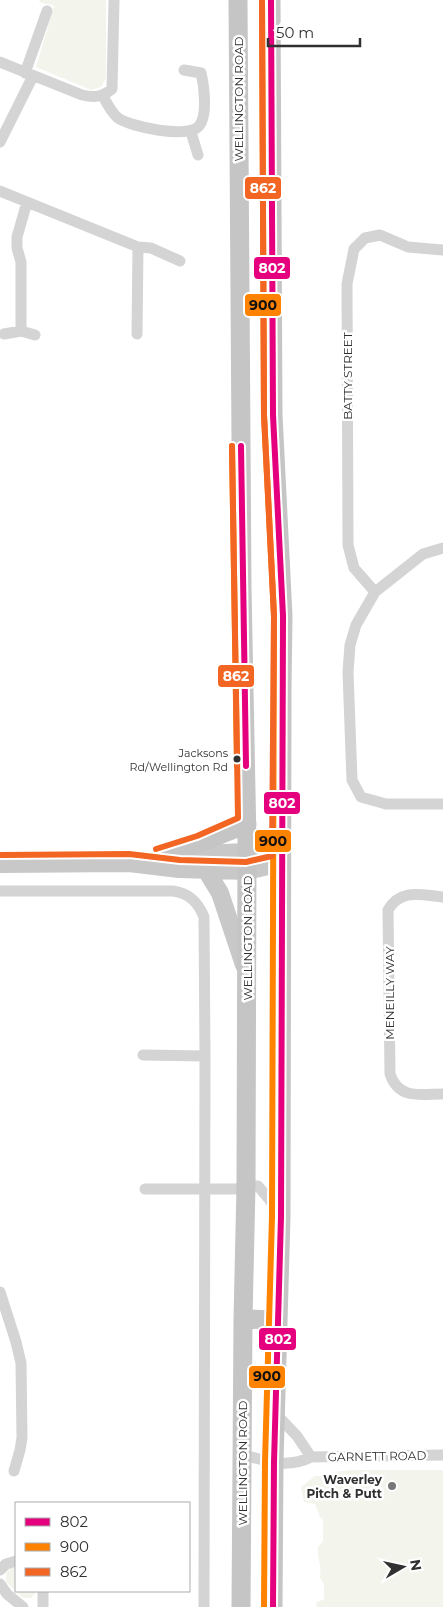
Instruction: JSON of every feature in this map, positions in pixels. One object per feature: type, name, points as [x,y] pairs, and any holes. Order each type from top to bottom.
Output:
[{"type":"highway","name":"WELLINGTON ROAD","points":[[238,0],[242,588],[248,975],[241,1454],[241,1607]]},
{"type":"highway","points":[[270,0],[272,414],[283,616],[281,1217],[275,1413],[273,1607]]},
{"type":"highway","points":[[169,855],[247,824]]},
{"type":"highway","points":[[243,1319],[278,1320]]},
{"type":"main road","points":[[129,863],[169,855],[247,852],[281,863]]},
{"type":"main road","points":[[0,864],[129,863],[180,869],[247,871],[281,863]]},
{"type":"main road","points":[[206,870],[220,894],[248,975]]},
{"type":"street","points":[[0,62],[82,95],[94,98],[103,96],[112,89],[114,0]]},
{"type":"street","points":[[0,142],[29,74],[47,11]]},
{"type":"street","points":[[103,96],[110,109],[120,119],[141,127],[191,132],[200,126],[204,116],[204,86],[201,73],[184,70]]},
{"type":"street","points":[[191,132],[198,154]]},
{"type":"street","points":[[0,191],[138,248],[151,248],[180,261]]},
{"type":"street","points":[[21,331],[21,262],[17,248],[17,237],[27,202]]},
{"type":"street","name":"BATTY STREET","points":[[375,592],[354,568],[348,546],[347,284],[354,249],[365,238],[380,235],[408,247],[443,250]]},
{"type":"street","points":[[137,334],[138,248]]},
{"type":"street","points":[[4,334],[21,331],[35,334]]},
{"type":"street","points":[[443,548],[423,554],[375,592],[356,625],[350,645],[348,672],[352,780],[361,797],[386,804],[443,804]]},
{"type":"street","points":[[0,891],[173,891],[187,895],[196,903],[204,917],[204,1607]]},
{"type":"street","name":"MENEILLY WAY","points":[[443,897],[413,894],[401,896],[394,901],[388,910],[390,1074],[393,1084],[406,1094],[443,1094]]},
{"type":"street","points":[[143,1055],[205,1056]]},
{"type":"street","points":[[145,1189],[236,1189],[246,1186],[258,1186],[281,1217]]},
{"type":"street","points":[[0,1292],[16,1342],[22,1376],[22,1438],[14,1471]]},
{"type":"street","name":"GARNETT ROAD","points":[[275,1413],[297,1436],[311,1457]]},
{"type":"street","name":"GARNETT ROAD","points":[[241,1454],[274,1462],[299,1463],[311,1457],[443,1455]]},
{"type":"street","points":[[0,1570],[6,1564],[15,1561]]},
{"type":"street","points":[[0,1584],[7,1594],[23,1607]]},
{"type":"street","points":[[43,1592],[43,1607]]},
{"type":"shaded area","points":[[40,0],[106,0],[106,78],[101,87],[91,90],[36,67],[54,6],[39,2]]},
{"type":"shaded area","points":[[351,1470],[443,1470],[443,1607],[317,1607],[316,1603],[324,1599],[324,1584],[320,1578],[318,1551],[318,1547],[323,1541],[323,1520],[315,1504],[304,1502],[301,1487],[315,1476],[333,1476],[334,1472]]},
{"type":"shaded area","points":[[15,1567],[15,1590],[6,1582],[6,1573]]},
{"type":"shaded area","points":[[17,1592],[36,1592],[31,1598],[23,1598]]},
{"type":"transit line","name":"900","points":[[262,0],[264,415],[274,616],[272,1217],[265,1462],[264,1607]]},
{"type":"transit line","name":"862","points":[[0,855],[129,854],[180,860],[246,862],[272,856],[274,616],[264,415],[262,0]]},
{"type":"transit line","name":"802","points":[[271,0],[273,415],[283,616],[281,1217],[274,1462],[273,1607]]},
{"type":"transit line","name":"900","points":[[232,446],[237,766]]},
{"type":"transit line","name":"862","points":[[156,849],[197,836],[238,818],[232,446]]},
{"type":"transit line","name":"802","points":[[241,446],[246,766]]},
{"type":"place","name":"Jacksons Rd/Wellington Rd","points":[[237,759]]},
{"type":"place","name":"Waverley Pitch & Putt","points":[[392,1486]]}]
